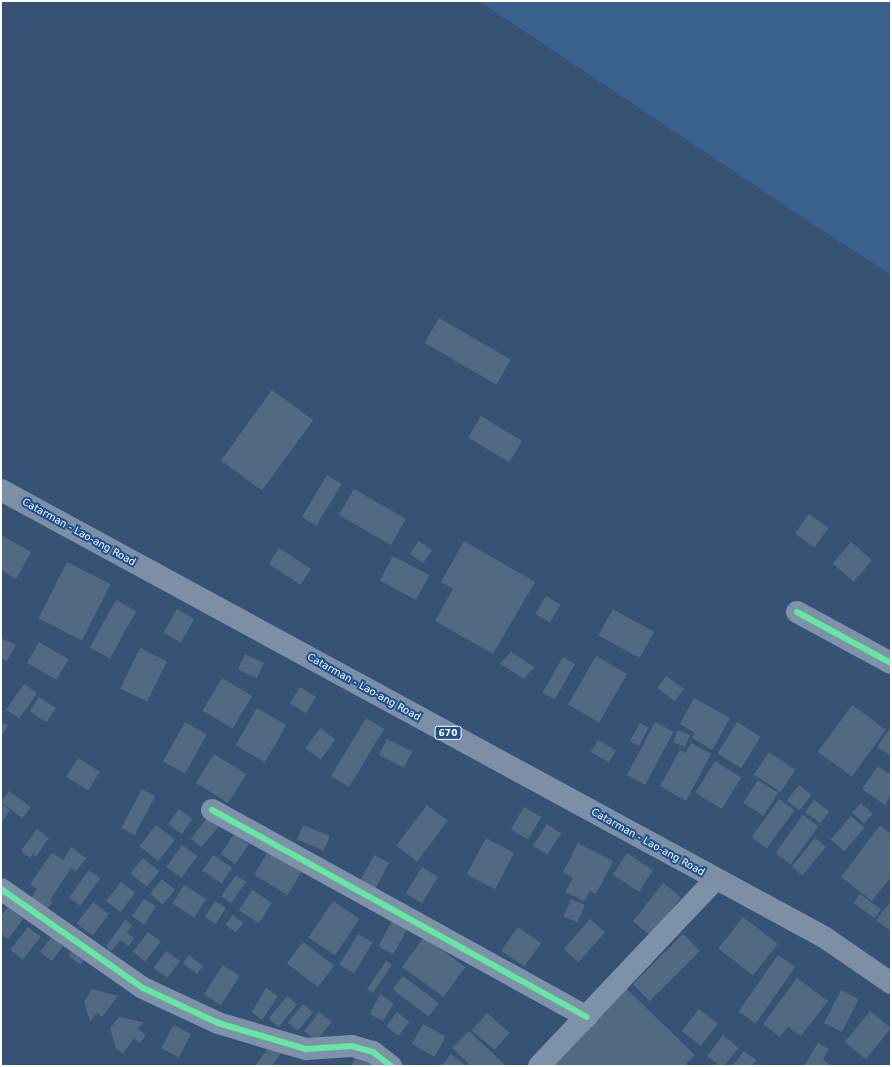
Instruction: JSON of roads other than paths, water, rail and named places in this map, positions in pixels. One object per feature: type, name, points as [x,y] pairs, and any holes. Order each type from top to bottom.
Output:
[{"type":"main road","name":"Catarman - Lao-ang Road","points":[[1,490],[824,937],[891,983]]},
{"type":"street","points":[[797,612],[891,663]]},
{"type":"street","points":[[212,810],[586,1017]]},
{"type":"street","points":[[539,1066],[716,879]]},
{"type":"street","points":[[1,889],[143,988],[218,1023],[306,1049],[352,1046],[373,1052],[391,1066]]},
{"type":"water","points":[[479,1],[891,1],[891,275],[822,230]]}]
